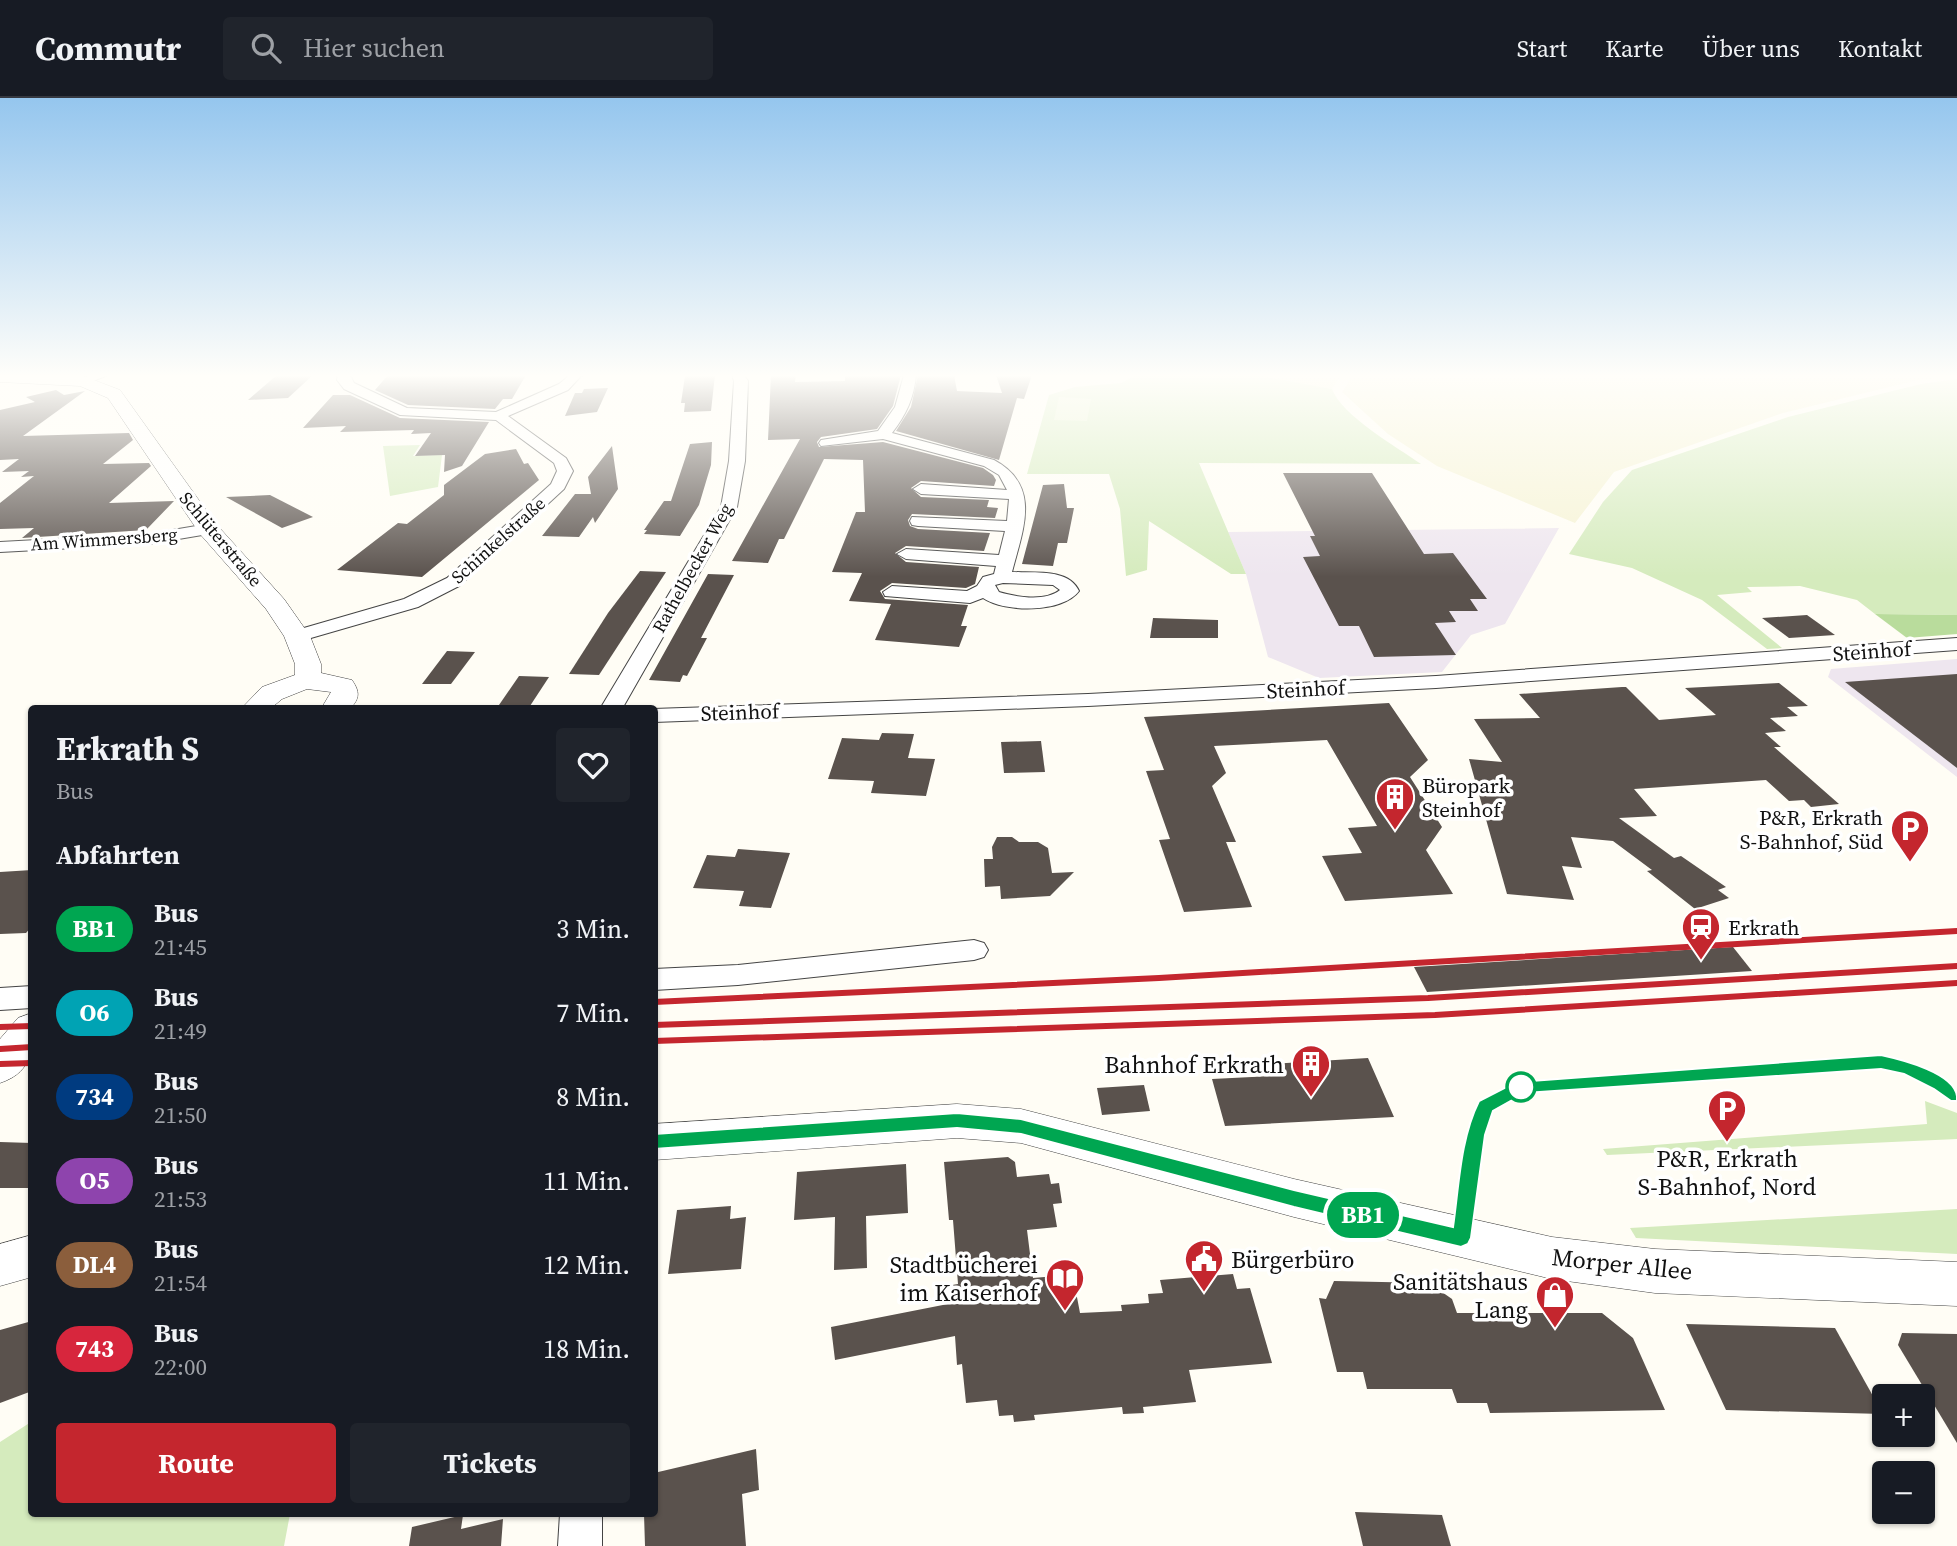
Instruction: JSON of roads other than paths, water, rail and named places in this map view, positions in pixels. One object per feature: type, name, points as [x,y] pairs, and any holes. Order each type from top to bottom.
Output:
[{"type":"street","name":"Schlüterstraße","points":[[147,443],[208,529],[275,604],[297,636],[308,664],[308,681]]},
{"type":"street","name":"Schinkelstraße","points":[[297,636],[411,603],[453,582],[558,486],[565,471],[561,461],[536,443]]},
{"type":"street","name":"Rathelbecker Weg","points":[[613,705],[729,507],[738,443]]},
{"type":"street","points":[[892,592],[970,597],[986,589],[989,580],[1004,569],[1016,527],[1018,495],[1013,478],[1002,467],[911,443]]},
{"type":"street","points":[[921,489],[1018,495]]},
{"type":"street","points":[[918,521],[1016,527]]},
{"type":"street","name":"Am Wimmersberg","points":[[0,547],[149,539],[208,529]]},
{"type":"street","points":[[906,554],[1057,580],[1069,586],[1070,591],[1061,599],[1051,602],[998,598],[986,589]]},
{"type":"street","name":"Steinhof","points":[[658,715],[1114,699],[1436,682],[1957,644]]},
{"type":"street","points":[[258,705],[273,692],[308,681],[334,682],[342,687],[345,692],[343,705]]},
{"type":"street","points":[[658,980],[738,975],[974,950]]},
{"type":"street","points":[[0,999],[28,997]]},
{"type":"street","points":[[0,1067],[28,1032]]},
{"type":"street","name":"Morper Allee","points":[[658,1142],[957,1121],[1021,1126],[1294,1198],[1461,1238],[1578,1261],[1655,1271],[1957,1284]]},
{"type":"street","points":[[0,1265],[28,1257]]},
{"type":"street","points":[[580,1517],[580,1546]]},
{"type":"railway","points":[[658,1002],[1159,978],[1957,931]]},
{"type":"railway","points":[[658,1025],[1428,998],[1957,966]]},
{"type":"railway","points":[[658,1041],[1435,1015],[1957,983]]},
{"type":"railway","points":[[0,1027],[28,1026]]},
{"type":"railway","points":[[0,1049],[28,1047]]},
{"type":"railway","points":[[0,1064],[28,1063]]},
{"type":"place","name":"Büropark Steinhof","points":[[1395,831]]},
{"type":"place","name":"P&R, Erkrath S-Bahnhof, Süd","points":[[1910,863]]},
{"type":"place","name":"Erkrath","points":[[1701,961]]},
{"type":"place","name":"Bahnhof Erkrath","points":[[1311,1098]]},
{"type":"place","name":"P&R, Erkrath S-Bahnhof, Nord","points":[[1727,1143]]},
{"type":"place","name":"Bürgerbüro","points":[[1204,1293]]},
{"type":"place","name":"Stadtbücherei im Kaiserhof","points":[[1065,1312]]},
{"type":"place","name":"Sanitätshaus Lang","points":[[1555,1329]]}]
